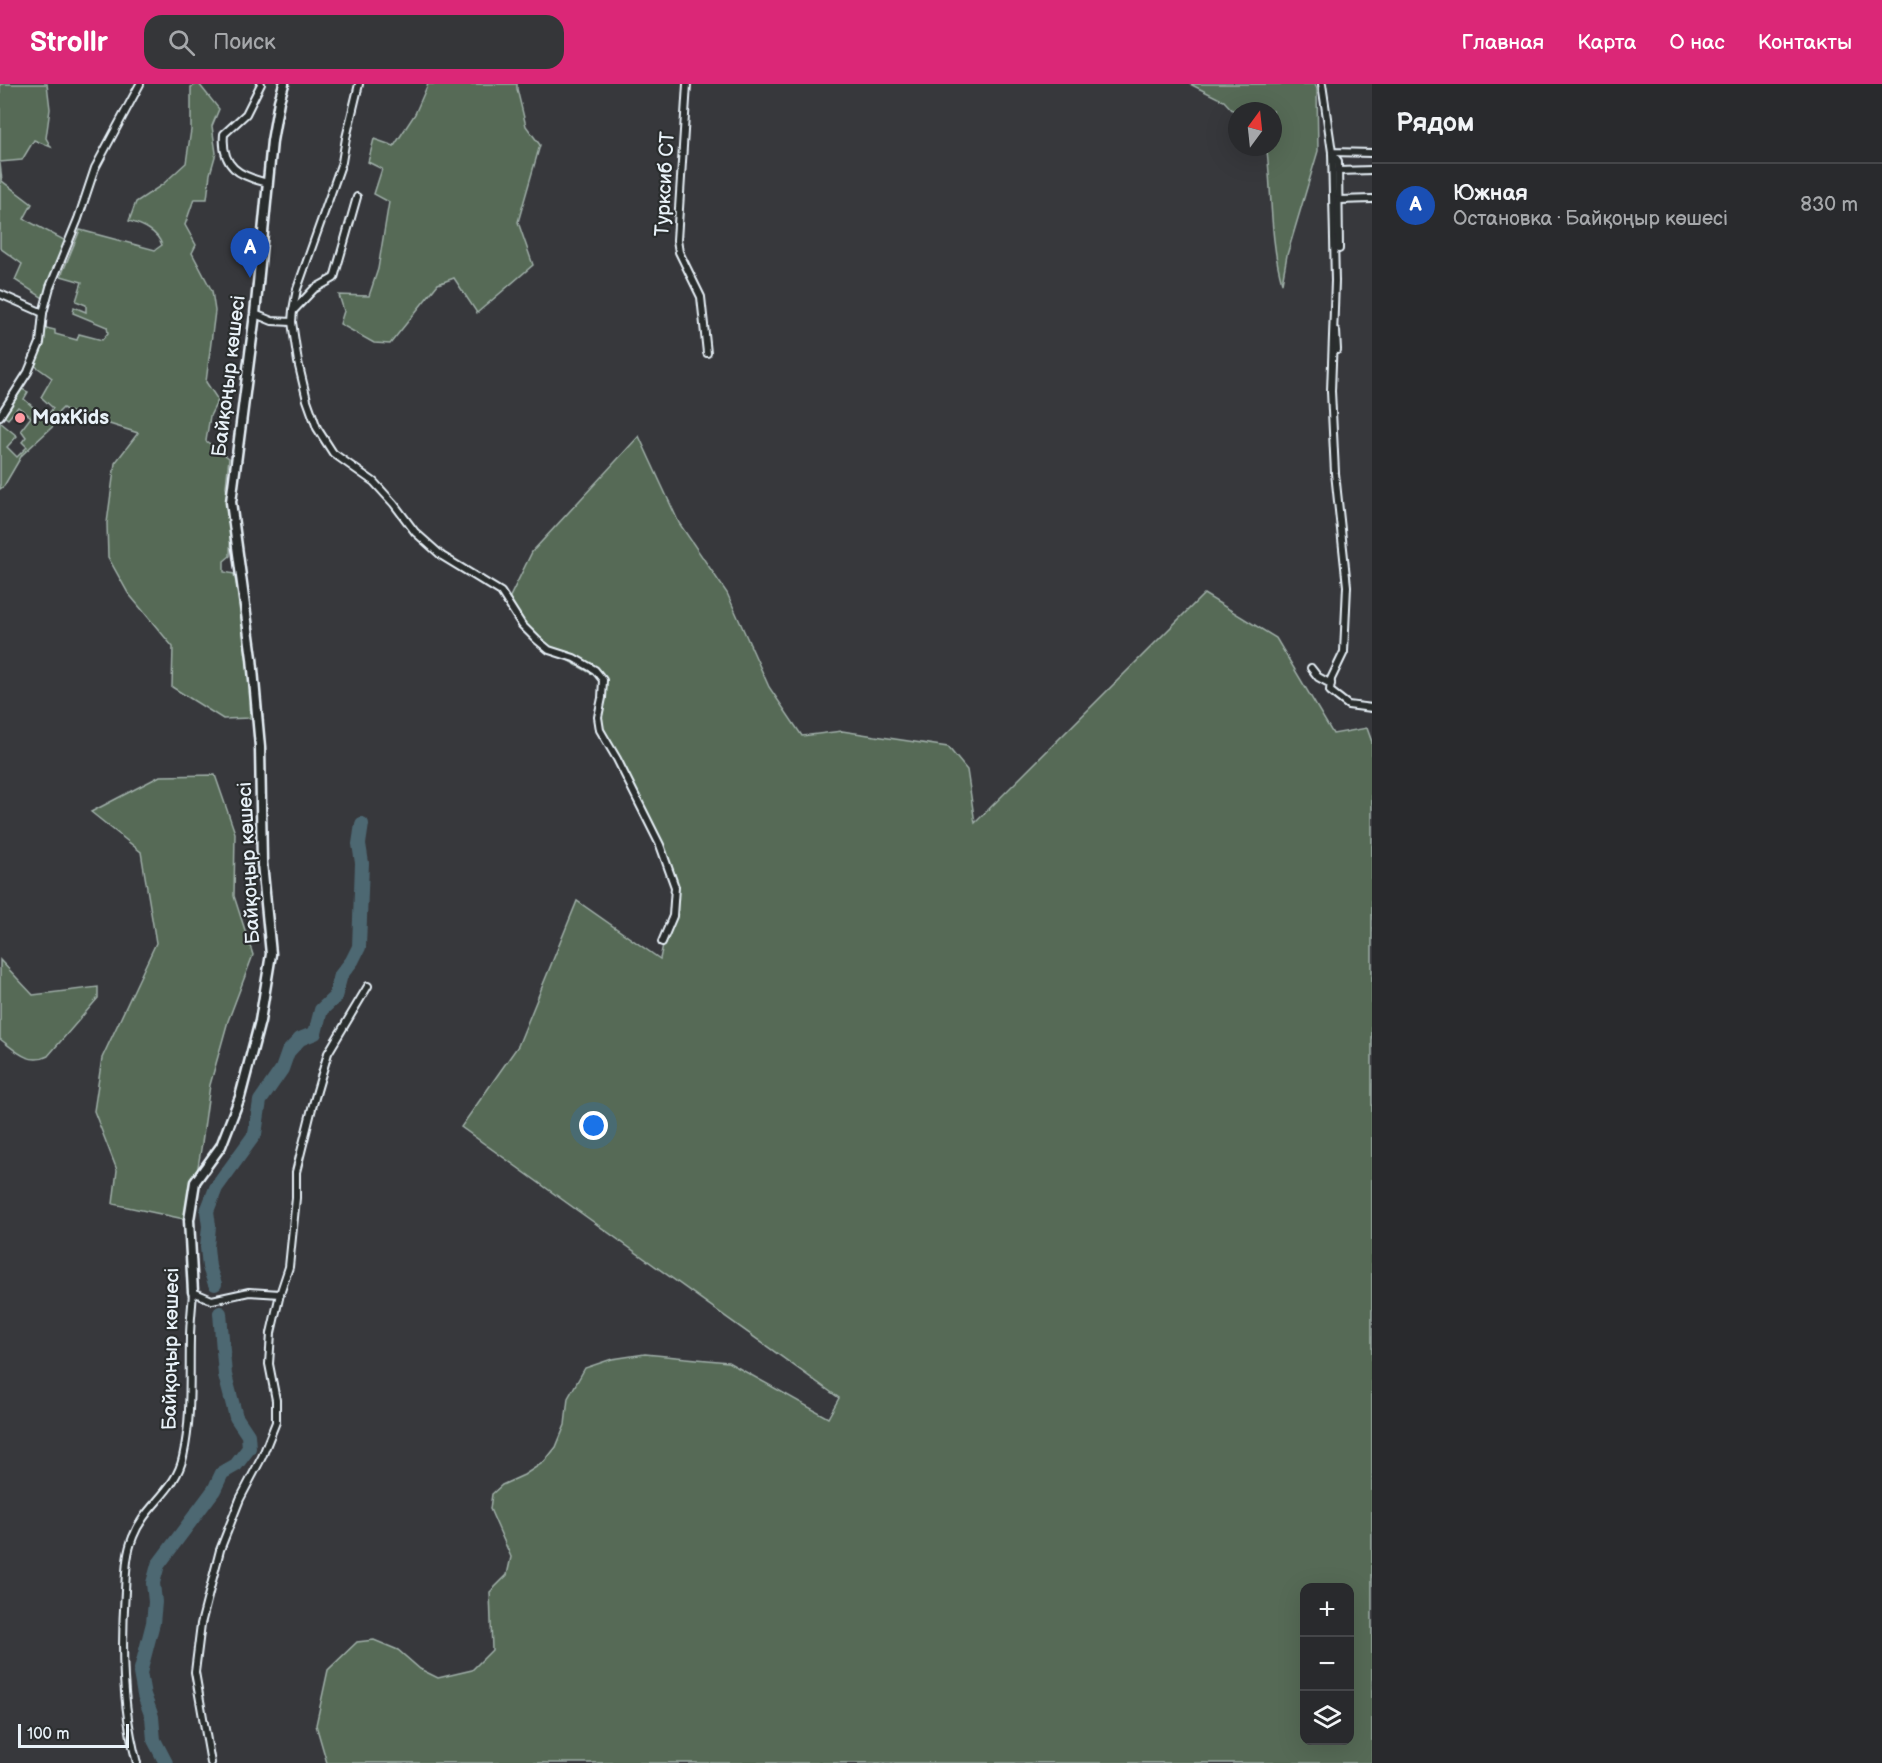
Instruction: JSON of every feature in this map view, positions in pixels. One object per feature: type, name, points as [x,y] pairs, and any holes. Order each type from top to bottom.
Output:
[{"type":"street","points":[[0,416],[28,372],[39,343],[43,313],[50,288],[78,219],[95,168],[140,84]]},
{"type":"street","points":[[261,84],[246,114],[224,134],[223,146],[232,167],[248,178],[268,183]]},
{"type":"street","name":"Байқоңыр көшесі","points":[[138,1763],[131,1740],[123,1670],[123,1611],[127,1556],[133,1535],[144,1516],[171,1486],[179,1472],[183,1456],[190,1401],[193,1292],[189,1220],[195,1182],[220,1146],[240,1097],[260,1022],[271,954],[262,863],[260,747],[252,658],[231,502],[255,314],[268,183],[279,101],[284,84]]},
{"type":"street","points":[[359,84],[342,162],[297,289],[293,310],[292,322],[298,362],[317,428],[333,453],[374,482],[415,532],[442,556],[501,592],[522,625],[537,640],[549,650],[574,658],[595,670],[603,680],[598,717],[600,730],[660,845],[675,887],[673,916],[662,942]]},
{"type":"street","name":"Турксиб СТ","points":[[687,84],[677,240],[680,252],[701,297],[707,353]]},
{"type":"street","points":[[1322,84],[1332,152],[1335,281],[1331,391],[1335,473],[1347,586],[1344,652],[1331,679],[1330,691],[1348,705],[1372,708]]},
{"type":"street","points":[[1332,152],[1372,153]]},
{"type":"street","points":[[1332,152],[1338,161],[1339,200],[1337,350]]},
{"type":"street","points":[[1338,171],[1372,170]]},
{"type":"street","points":[[293,310],[314,289],[334,278],[357,197]]},
{"type":"street","points":[[1339,200],[1372,199]]},
{"type":"street","points":[[0,294],[43,313]]},
{"type":"street","points":[[255,314],[272,321],[292,322]]},
{"type":"street","points":[[1311,668],[1318,677],[1331,684]]},
{"type":"street","points":[[211,1763],[195,1672],[201,1624],[220,1550],[240,1499],[262,1457],[276,1422],[276,1400],[268,1364],[271,1333],[289,1267],[296,1198],[296,1172],[328,1053],[368,986]]},
{"type":"street","points":[[193,1292],[212,1300],[249,1292],[280,1294]]},
{"type":"green space","points":[[0,84],[47,84],[50,109],[46,138],[51,147],[34,140],[22,160],[0,162]]},
{"type":"green space","points":[[197,84],[219,109],[212,126],[216,153],[210,174],[207,199],[194,199],[185,225],[196,245],[192,253],[212,291],[215,311],[206,382],[218,400],[210,416],[206,441],[229,458],[226,487],[231,515],[230,556],[224,561],[224,572],[234,574],[239,595],[248,598],[250,718],[223,719],[172,687],[173,647],[128,593],[108,557],[107,523],[115,463],[138,433],[63,408],[58,413],[63,417],[22,455],[0,489],[0,422],[17,436],[7,447],[17,457],[27,447],[22,442],[26,437],[21,430],[31,417],[18,407],[8,419],[4,416],[22,389],[28,392],[24,399],[41,414],[48,415],[53,408],[41,397],[52,378],[34,365],[46,328],[55,330],[55,334],[77,340],[79,334],[102,340],[108,333],[107,327],[73,313],[74,307],[86,312],[86,305],[76,301],[82,282],[61,276],[80,230],[155,250],[162,245],[149,229],[129,221],[136,202],[162,185],[186,163],[191,130],[191,87]]},
{"type":"green space","points":[[428,84],[517,84],[526,126],[540,145],[518,222],[533,265],[477,313],[454,278],[438,284],[390,344],[374,343],[340,324],[344,311],[339,295],[369,296],[378,269],[389,202],[374,194],[382,169],[368,162],[374,139],[394,146],[415,114]]},
{"type":"green space","points":[[1190,84],[1315,84],[1317,89],[1318,151],[1287,255],[1282,283],[1273,234],[1267,156],[1282,156],[1282,102],[1228,102],[1228,105],[1224,101]]},
{"type":"green space","points":[[0,163],[2,181],[32,204],[24,219],[66,241],[43,298],[15,280],[22,264],[0,248]]},
{"type":"green space","points":[[639,436],[679,523],[727,593],[769,687],[802,736],[842,731],[948,747],[967,770],[975,823],[1204,594],[1276,638],[1333,734],[1367,728],[1372,742],[1372,1763],[327,1763],[316,1725],[328,1670],[357,1642],[374,1640],[398,1650],[420,1669],[438,1678],[472,1670],[492,1650],[490,1592],[507,1575],[511,1557],[490,1509],[492,1494],[502,1485],[544,1462],[556,1447],[565,1425],[568,1398],[585,1368],[612,1359],[645,1354],[728,1362],[828,1418],[839,1398],[461,1127],[518,1046],[577,901],[660,959],[675,887],[598,717],[603,680],[549,650],[507,603],[532,552]]},
{"type":"green space","points":[[215,775],[235,833],[234,896],[253,955],[228,1021],[210,1085],[189,1220],[113,1204],[117,1170],[94,1111],[102,1058],[156,943],[141,852],[91,812],[160,776]]},
{"type":"green space","points":[[0,960],[33,995],[98,987],[98,998],[48,1056],[41,1059],[28,1058],[0,1039]]},
{"type":"waterway","points":[[215,1284],[209,1267],[207,1211],[216,1188],[255,1134],[260,1101],[282,1069],[288,1052],[300,1039],[315,1033],[321,1010],[335,997],[341,975],[359,947],[362,863],[359,844],[362,824]]},
{"type":"waterway","points":[[166,1763],[154,1740],[152,1717],[144,1695],[140,1673],[153,1623],[155,1602],[153,1583],[158,1565],[214,1490],[222,1473],[236,1465],[249,1448],[248,1435],[236,1417],[225,1375],[220,1313]]},
{"type":"place","name":"Южная","points":[[250,278]]},
{"type":"place","name":"MaxKids","points":[[20,418]]}]
